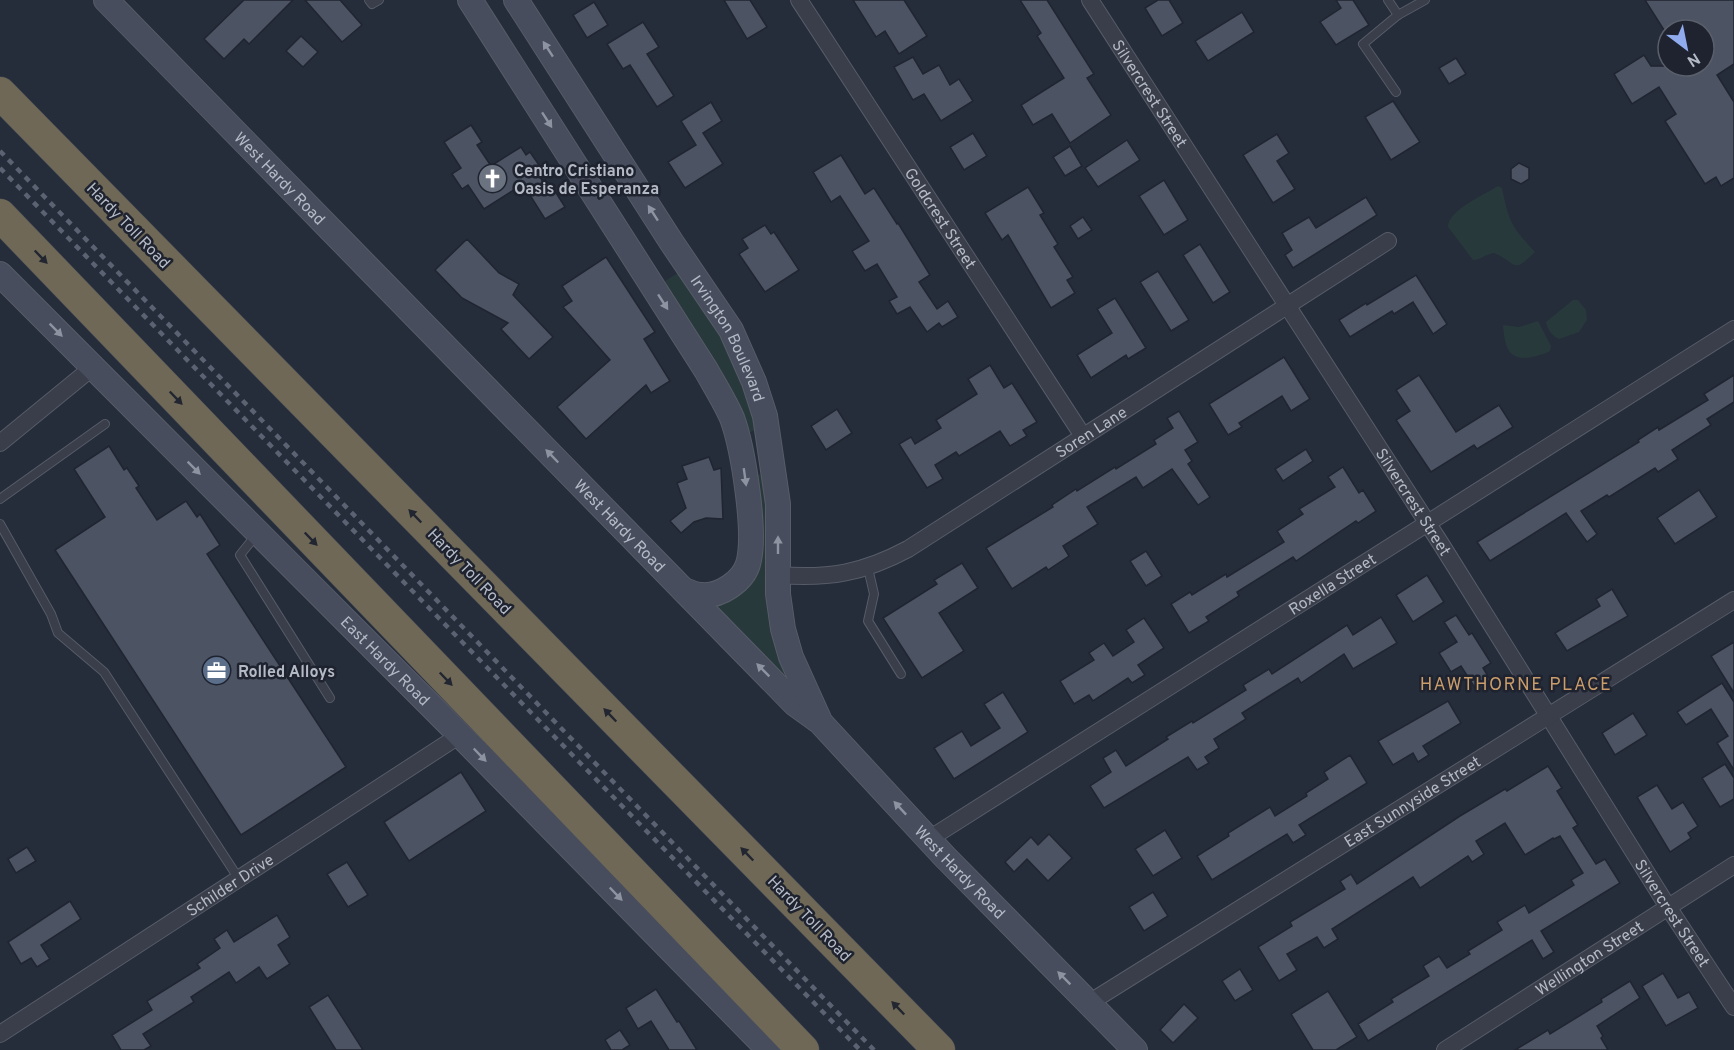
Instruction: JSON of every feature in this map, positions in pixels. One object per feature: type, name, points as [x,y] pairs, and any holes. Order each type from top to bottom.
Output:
[{"type":"highway","name":"Hardy Toll Road","points":[[0,93],[939,1050]]},
{"type":"highway","points":[[0,215],[803,1050]]},
{"type":"main road","name":"West Hardy Road","points":[[106,0],[795,704],[820,722],[929,839],[1135,1050]]},
{"type":"main road","name":"Irvington Boulevard","points":[[470,0],[706,370],[732,418],[741,449],[751,519],[748,565],[738,579],[721,591],[701,595],[684,590]]},
{"type":"main road","name":"Irvington Boulevard","points":[[516,0],[672,243],[731,330],[754,382],[765,416],[770,444],[777,504],[778,575],[783,629],[790,657],[820,722]]},
{"type":"main road","points":[[639,265],[672,243]]},
{"type":"main road","name":"East Hardy Road","points":[[0,274],[460,735],[759,1047]]},
{"type":"main road","points":[[741,449],[770,444]]},
{"type":"street","name":"Goldcrest Street","points":[[799,0],[1083,436]]},
{"type":"street","name":"Silvercrest Street","points":[[1090,0],[1288,305],[1668,907],[1734,1007]]},
{"type":"street","name":"Soren Lane","points":[[778,575],[820,576],[857,571],[884,562],[908,549],[1388,241]]},
{"type":"street","name":"Roxella Street","points":[[929,839],[1734,329]]},
{"type":"street","points":[[0,443],[93,367]]},
{"type":"street","name":"East Sunnyside Street","points":[[1089,1003],[1734,600]]},
{"type":"street","name":"Schilder Drive","points":[[0,1034],[460,735]]},
{"type":"street","name":"Wellington Street","points":[[1445,1050],[1734,865]]},
{"type":"lane","points":[[369,0],[372,4],[378,0]]},
{"type":"lane","points":[[1388,0],[1398,15]]},
{"type":"lane","points":[[1396,93],[1363,44],[1398,15],[1425,0]]},
{"type":"lane","points":[[0,499],[105,424]]},
{"type":"lane","points":[[0,524],[51,614],[58,633],[104,672],[239,879]]},
{"type":"lane","points":[[258,533],[240,555],[330,698]]},
{"type":"lane","points":[[867,568],[874,594],[868,621],[901,674]]},
{"type":"shaded area","points":[[1498,186],[1502,188],[1512,223],[1535,252],[1522,264],[1514,265],[1494,253],[1473,260],[1448,227],[1460,209]]},
{"type":"shaded area","points":[[678,273],[693,290],[717,326],[736,367],[757,430],[747,433],[677,309],[665,281]]},
{"type":"shaded area","points":[[1573,300],[1578,300],[1586,310],[1587,320],[1579,332],[1559,339],[1551,332],[1546,322]]},
{"type":"shaded area","points":[[1538,321],[1551,346],[1550,351],[1528,358],[1520,358],[1510,353],[1505,341],[1503,325],[1519,327]]},
{"type":"shaded area","points":[[765,474],[787,673],[781,676],[715,608],[717,602],[728,598],[756,475]]},
{"type":"building","points":[[244,0],[293,0],[249,44],[244,39],[224,59],[204,39]]},
{"type":"building","points":[[305,0],[340,0],[362,25],[342,42]]},
{"type":"building","points":[[724,0],[750,0],[767,27],[747,39]]},
{"type":"building","points":[[853,0],[904,0],[927,36],[899,54],[885,31],[876,37]]},
{"type":"building","points":[[1020,0],[1047,0],[1094,74],[1087,78],[1111,115],[1070,143],[1052,114],[1033,125],[1021,105],[1064,78],[1037,36],[1041,33]]},
{"type":"building","points":[[1158,0],[1169,0],[1183,23],[1162,36],[1145,8]]},
{"type":"building","points":[[1336,0],[1353,0],[1369,25],[1336,45],[1320,22],[1341,8]]},
{"type":"building","points":[[1645,0],[1734,0],[1734,64],[1717,75],[1734,102],[1734,178],[1721,186],[1716,177],[1705,184],[1665,121],[1676,114],[1659,87],[1632,104],[1614,74],[1644,55],[1651,66],[1656,66],[1656,78],[1716,78],[1716,18],[1656,18]]},
{"type":"building","points":[[594,2],[608,25],[587,38],[573,15]]},
{"type":"building","points":[[1242,12],[1254,32],[1208,61],[1195,41]]},
{"type":"building","points":[[643,22],[659,47],[647,54],[674,96],[657,107],[630,65],[623,69],[607,44]]},
{"type":"building","points":[[301,36],[318,52],[303,67],[286,51]]},
{"type":"building","points":[[913,57],[923,74],[939,65],[950,85],[959,79],[973,101],[941,121],[924,94],[913,100],[894,67]]},
{"type":"building","points":[[1456,58],[1466,74],[1449,84],[1439,68]]},
{"type":"building","points":[[1393,101],[1420,142],[1391,160],[1365,117]]},
{"type":"building","points":[[711,102],[722,121],[703,133],[723,164],[685,188],[668,162],[696,145],[681,121]]},
{"type":"building","name":"Centro Cristiano Oasis de Esperanza","points":[[471,125],[482,142],[477,145],[491,166],[521,147],[526,155],[530,152],[539,165],[534,168],[549,191],[553,188],[565,207],[545,219],[523,184],[484,209],[468,185],[462,189],[452,174],[461,168],[444,142]]},
{"type":"building","points":[[973,133],[987,156],[964,170],[950,147]]},
{"type":"building","points":[[1277,134],[1289,153],[1277,161],[1295,189],[1273,203],[1243,155]]},
{"type":"building","points":[[1127,140],[1140,160],[1098,187],[1085,168]]},
{"type":"building","points":[[1070,146],[1082,166],[1065,176],[1053,157]]},
{"type":"building","points":[[841,155],[865,194],[874,188],[898,223],[930,275],[919,282],[937,309],[948,301],[958,317],[942,327],[939,323],[927,332],[910,307],[897,314],[889,301],[897,297],[877,264],[865,271],[852,251],[869,241],[840,196],[831,202],[813,172]]},
{"type":"building","points":[[1519,163],[1529,168],[1529,179],[1521,184],[1511,179],[1511,169]]},
{"type":"building","points":[[1164,180],[1188,220],[1164,235],[1139,196]]},
{"type":"building","points":[[1028,187],[1044,213],[1040,215],[1058,244],[1054,247],[1073,277],[1067,280],[1075,293],[1051,308],[1008,235],[1002,240],[985,213]]},
{"type":"building","points":[[1366,197],[1377,215],[1293,268],[1285,255],[1292,250],[1282,233],[1309,217],[1316,228]]},
{"type":"building","points":[[1083,217],[1092,230],[1078,239],[1070,226]]},
{"type":"building","points":[[765,225],[771,234],[774,232],[799,270],[765,292],[739,254],[748,248],[742,239]]},
{"type":"building","points":[[467,239],[499,273],[519,284],[513,295],[553,337],[529,359],[501,329],[508,323],[462,298],[435,270]]},
{"type":"building","points":[[1200,244],[1230,292],[1213,303],[1183,255]]},
{"type":"building","points":[[606,257],[655,332],[644,339],[670,381],[651,393],[646,385],[586,439],[557,407],[610,360],[563,307],[572,301],[562,286]]},
{"type":"building","points":[[1158,271],[1189,320],[1171,331],[1140,282]]},
{"type":"building","points":[[1416,275],[1447,324],[1433,334],[1413,302],[1394,314],[1392,311],[1350,337],[1339,320]]},
{"type":"building","points":[[1115,298],[1146,348],[1128,359],[1126,355],[1091,378],[1077,355],[1112,333],[1097,309]]},
{"type":"building","points":[[1284,357],[1310,399],[1291,411],[1282,396],[1239,423],[1242,427],[1228,435],[1209,404]]},
{"type":"building","points":[[990,365],[1004,388],[1012,383],[1037,422],[1023,430],[1027,436],[1010,446],[1000,431],[959,456],[956,452],[935,465],[943,479],[927,488],[899,444],[911,437],[915,444],[941,428],[936,420],[977,394],[968,379]]},
{"type":"building","points":[[1419,375],[1456,432],[1499,405],[1513,427],[1477,449],[1474,445],[1431,472],[1396,420],[1410,411],[1396,390]]},
{"type":"building","points":[[1734,375],[1734,402],[1707,419],[1711,425],[1672,450],[1678,459],[1658,472],[1655,468],[1609,497],[1607,495],[1581,511],[1597,534],[1587,542],[1566,513],[1490,561],[1477,542],[1639,442],[1638,440],[1658,427],[1659,430],[1708,400],[1704,394]]},
{"type":"building","points":[[837,409],[852,433],[826,450],[811,426]]},
{"type":"building","points":[[1179,411],[1198,442],[1185,450],[1192,461],[1188,464],[1210,497],[1198,505],[1172,469],[1143,488],[1136,477],[1087,507],[1098,524],[1063,546],[1069,556],[1048,570],[1046,567],[1012,589],[986,548],[1053,507],[1052,505],[1076,489],[1077,491],[1156,444],[1154,440],[1173,428],[1167,418]]},
{"type":"building","points":[[109,446],[124,470],[127,468],[139,486],[136,488],[157,520],[186,501],[197,517],[200,514],[220,545],[207,554],[346,767],[241,835],[55,550],[105,517],[74,469]]},
{"type":"building","points":[[1306,449],[1313,461],[1283,481],[1275,469]]},
{"type":"building","points":[[709,457],[714,470],[721,468],[723,519],[706,518],[694,522],[681,533],[670,521],[686,508],[677,483],[687,479],[682,466]]},
{"type":"building","points":[[1343,467],[1359,493],[1363,490],[1376,511],[1358,523],[1356,521],[1296,561],[1293,557],[1237,592],[1239,596],[1206,617],[1209,621],[1189,633],[1171,604],[1190,592],[1192,595],[1226,574],[1227,577],[1284,542],[1277,531],[1303,514],[1299,509],[1335,487],[1328,477]]},
{"type":"building","points":[[1699,490],[1717,517],[1675,544],[1657,518]]},
{"type":"building","points":[[1146,551],[1162,576],[1146,586],[1130,561]]},
{"type":"building","points":[[962,563],[978,588],[939,613],[964,651],[922,678],[883,618],[937,584],[934,580]]},
{"type":"building","points":[[1427,575],[1444,602],[1413,622],[1396,595]]},
{"type":"building","points":[[1612,589],[1628,616],[1567,651],[1555,633],[1600,606],[1596,599]]},
{"type":"building","points":[[1456,615],[1469,635],[1472,633],[1491,663],[1483,668],[1491,681],[1477,691],[1461,666],[1451,672],[1439,653],[1457,642],[1444,622]]},
{"type":"building","points":[[1381,617],[1397,643],[1353,669],[1344,654],[1301,683],[1298,678],[1242,713],[1246,719],[1214,739],[1219,748],[1205,757],[1209,763],[1197,770],[1188,757],[1104,808],[1090,786],[1111,772],[1103,758],[1116,750],[1126,766],[1168,739],[1166,737],[1246,690],[1243,685],[1269,669],[1272,674],[1347,625],[1353,635]]},
{"type":"building","points":[[1144,618],[1164,648],[1138,665],[1145,675],[1132,683],[1128,678],[1093,701],[1089,695],[1074,704],[1060,681],[1094,660],[1089,653],[1104,643],[1113,656],[1134,642],[1126,630]]},
{"type":"building","points":[[1734,642],[1734,693],[1711,656]]},
{"type":"building","points":[[1722,683],[1734,702],[1734,770],[1717,743],[1728,736],[1711,709],[1686,725],[1677,712]]},
{"type":"building","points":[[1003,692],[1028,732],[954,779],[934,748],[962,731],[971,746],[1000,728],[984,704]]},
{"type":"building","points":[[1448,701],[1461,723],[1423,746],[1429,755],[1418,762],[1413,753],[1393,765],[1378,741]]},
{"type":"building","points":[[1633,713],[1647,735],[1615,755],[1602,733]]},
{"type":"building","points":[[1350,755],[1367,783],[1299,825],[1306,835],[1293,843],[1287,834],[1212,880],[1197,856],[1229,836],[1228,833],[1270,807],[1275,816],[1307,796],[1306,793],[1328,779],[1324,772]]},
{"type":"building","points":[[1725,764],[1734,778],[1734,799],[1720,807],[1702,778]]},
{"type":"building","points":[[1548,766],[1562,788],[1557,791],[1578,825],[1573,828],[1596,864],[1605,859],[1620,883],[1541,931],[1554,952],[1543,959],[1532,940],[1368,1041],[1358,1024],[1393,1002],[1391,999],[1429,976],[1423,966],[1439,956],[1447,968],[1470,954],[1468,951],[1502,930],[1497,922],[1525,905],[1529,913],[1574,885],[1571,880],[1583,873],[1560,836],[1525,855],[1505,823],[1476,841],[1484,854],[1472,862],[1468,856],[1420,888],[1413,877],[1332,929],[1338,939],[1324,948],[1317,937],[1287,954],[1297,970],[1279,981],[1258,947],[1292,926],[1290,922],[1345,889],[1340,881],[1351,874],[1357,884],[1460,816]]},
{"type":"building","points":[[461,772],[486,811],[409,861],[384,822]]},
{"type":"building","points":[[1657,785],[1672,809],[1683,802],[1698,826],[1688,833],[1691,838],[1670,852],[1637,797]]},
{"type":"building","points":[[1165,830],[1182,858],[1153,876],[1135,849]]},
{"type":"building","points":[[1049,834],[1072,858],[1048,881],[1027,859],[1014,872],[1005,862],[1031,837],[1038,845]]},
{"type":"building","points":[[27,847],[36,861],[16,873],[8,859]]},
{"type":"building","points":[[347,862],[368,895],[348,907],[327,874]]},
{"type":"building","points":[[1153,892],[1168,916],[1144,931],[1129,907]]},
{"type":"building","points":[[70,901],[81,919],[41,945],[50,959],[37,967],[31,958],[21,964],[8,942]]},
{"type":"building","points":[[277,915],[290,937],[278,945],[290,964],[267,979],[259,967],[236,983],[229,972],[191,997],[194,1002],[143,1034],[151,1046],[144,1050],[121,1050],[112,1035],[152,1010],[147,1001],[200,968],[197,964],[220,948],[214,939],[227,930],[234,942]]},
{"type":"building","points":[[1240,969],[1253,990],[1235,1001],[1222,981]]},
{"type":"building","points":[[1663,973],[1678,998],[1689,992],[1698,1008],[1666,1026],[1642,986]]},
{"type":"building","points":[[1630,981],[1640,998],[1597,1026],[1608,1050],[1515,1050],[1548,1030],[1550,1034],[1602,1002],[1601,999]]},
{"type":"building","points":[[656,989],[697,1050],[669,1050],[651,1021],[638,1029],[626,1008]]},
{"type":"building","points":[[1328,991],[1357,1037],[1336,1050],[1313,1050],[1291,1014]]},
{"type":"building","points":[[328,995],[363,1050],[336,1050],[309,1007]]},
{"type":"building","points":[[1184,1004],[1198,1018],[1173,1043],[1160,1030]]},
{"type":"building","points":[[620,1030],[630,1045],[622,1050],[611,1050],[605,1040]]},
{"type":"railway","points":[[0,151],[874,1050]]},
{"type":"railway","points":[[0,168],[860,1050]]},
{"type":"place","name":"Centro Cristiano Oasis de Esperanza","points":[[493,179]]},
{"type":"place","name":"Rolled Alloys","points":[[217,671]]},
{"type":"district","name":"HAWTHORNE PLACE","points":[[1516,684]]}]
